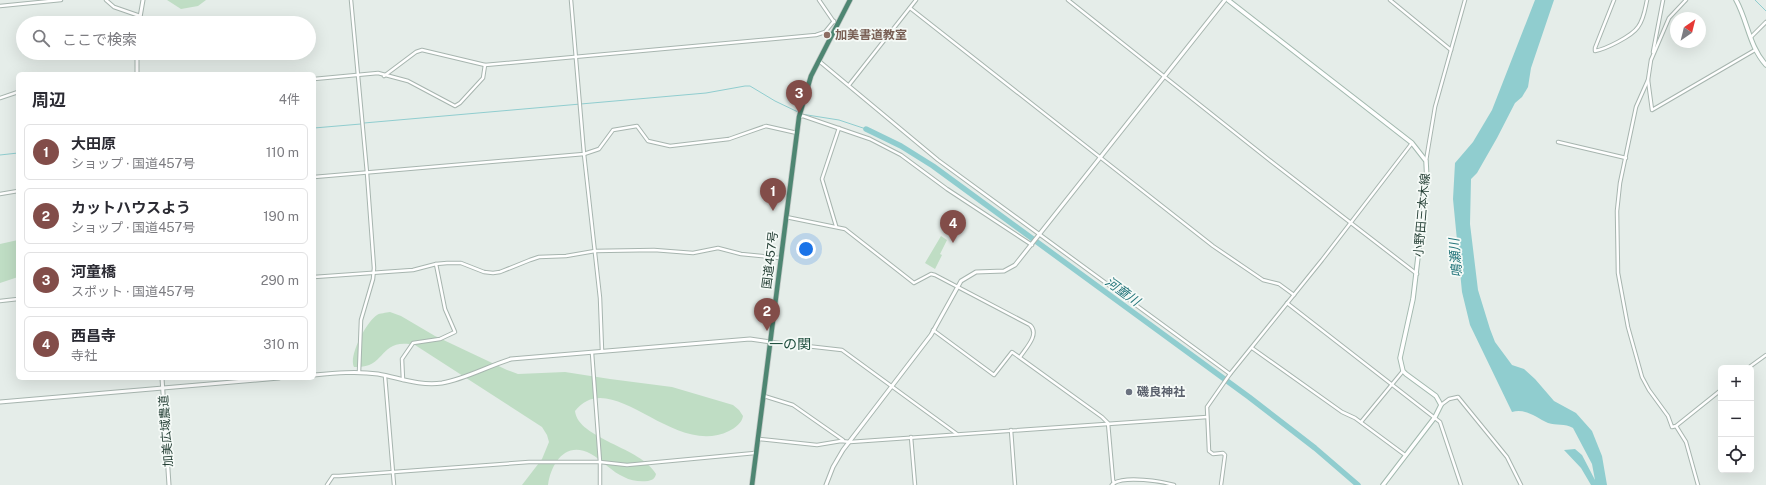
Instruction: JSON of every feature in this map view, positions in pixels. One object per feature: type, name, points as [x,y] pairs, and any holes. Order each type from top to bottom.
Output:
[{"type":"highway","name":"国道457号","points":[[752,485],[771,342],[780,258],[802,101],[835,24],[850,0]]},
{"type":"main road","name":"小野田三本木線","points":[[1228,0],[1412,143],[1426,161],[1427,190],[1417,274],[1401,353],[1401,364],[1404,371]]},
{"type":"main road","points":[[1736,0],[1743,15],[1755,50],[1766,65]]},
{"type":"main road","points":[[1383,485],[1435,417],[1441,405],[1436,396],[1404,371]]},
{"type":"street","points":[[0,6],[60,0]]},
{"type":"street","points":[[106,0],[114,7],[140,16],[143,0]]},
{"type":"street","points":[[351,0],[367,174],[374,273],[362,312],[359,372]]},
{"type":"street","points":[[571,0],[584,154],[600,298],[602,351]]},
{"type":"street","points":[[384,76],[416,52],[422,50],[485,65],[816,35],[825,32],[835,24],[833,18],[819,0]]},
{"type":"street","points":[[849,86],[916,0]]},
{"type":"street","points":[[1068,0],[1417,274]]},
{"type":"street","points":[[826,485],[837,460],[934,330],[957,286],[964,278],[976,272],[1008,270],[1015,265],[1225,0]]},
{"type":"street","points":[[1390,0],[1451,50]]},
{"type":"street","points":[[1426,161],[1435,107],[1465,0]]},
{"type":"street","points":[[1614,0],[1595,51],[1634,31],[1642,20],[1647,0]]},
{"type":"street","points":[[1663,0],[1648,80],[1636,107],[1618,197],[1617,268],[1620,293],[1642,377],[1649,390],[1668,416],[1672,427],[1676,426],[1718,392]]},
{"type":"street","points":[[1653,54],[1668,18],[1686,0]]},
{"type":"street","points":[[910,8],[1213,246],[1263,280],[1279,284],[1294,295]]},
{"type":"street","points":[[1750,38],[1766,22]]},
{"type":"street","points":[[1648,80],[1652,110],[1755,50]]},
{"type":"street","points":[[137,60],[137,72]]},
{"type":"street","points":[[818,61],[938,160],[1230,374]]},
{"type":"street","points":[[316,79],[376,73],[408,81],[455,106],[460,103],[483,78],[485,65]]},
{"type":"street","points":[[0,98],[16,93]]},
{"type":"street","points":[[799,117],[803,116],[870,139],[901,155],[1032,245]]},
{"type":"street","points":[[316,177],[367,174],[584,154],[598,149],[613,130],[636,126],[648,142],[670,146],[729,139],[766,126],[797,133]]},
{"type":"street","points":[[836,226],[822,179],[839,128]]},
{"type":"street","points":[[1558,142],[1626,158]]},
{"type":"street","points":[[1221,485],[1225,455],[1223,453],[1213,454],[1209,451],[1207,407],[1230,374],[1294,295],[1412,143]]},
{"type":"street","points":[[0,194],[16,191]]},
{"type":"street","points":[[786,216],[846,228],[914,282],[932,274],[1032,327],[1034,335],[1020,357]]},
{"type":"street","points":[[316,277],[419,269],[436,264],[461,263],[484,272],[493,273],[500,272],[539,257],[566,256],[595,251],[654,250],[693,253],[718,248],[741,254],[780,258]]},
{"type":"street","points":[[403,380],[402,359],[413,343],[440,338],[455,332],[445,309],[436,264]]},
{"type":"street","points":[[0,301],[16,299]]},
{"type":"street","points":[[1287,303],[1435,417],[1441,424],[1461,485]]},
{"type":"street","points":[[934,330],[994,375],[1012,352],[1108,423],[1113,484],[1123,479],[1163,482],[1174,485]]},
{"type":"street","points":[[316,375],[359,372],[422,384],[440,383],[456,380],[489,366],[511,359],[750,339],[842,350],[958,434]]},
{"type":"street","points":[[1252,348],[1342,412],[1361,422],[1405,455]]},
{"type":"street","points":[[592,353],[600,462],[600,485]]},
{"type":"street","points":[[1752,365],[1766,355]]},
{"type":"street","points":[[1361,422],[1404,371]]},
{"type":"street","points":[[385,376],[394,485]]},
{"type":"street","name":"加美広域農道","points":[[162,380],[169,485]]},
{"type":"street","points":[[0,402],[256,380]]},
{"type":"street","points":[[764,396],[793,405],[806,412],[844,441]]},
{"type":"street","points":[[1441,405],[1449,399],[1458,396],[1507,457],[1521,485]]},
{"type":"street","points":[[758,439],[817,445],[844,441],[850,442],[1207,417]]},
{"type":"street","points":[[1676,426],[1686,442],[1698,485]]},
{"type":"street","points":[[1011,430],[1015,485]]},
{"type":"street","points":[[912,437],[915,485]]},
{"type":"street","points":[[326,485],[333,476],[392,471],[529,462],[600,462],[641,464],[756,453]]},
{"type":"green space","points":[[167,0],[206,0],[198,6],[181,9]]},
{"type":"green space","points":[[941,236],[947,240],[935,269],[925,263]]},
{"type":"green space","points":[[16,240],[16,278],[0,283],[0,244]]},
{"type":"green space","points":[[390,312],[401,316],[435,336],[518,374],[565,372],[672,387],[733,405],[743,416],[738,425],[729,431],[708,436],[687,433],[665,425],[625,404],[607,399],[590,400],[575,411],[579,421],[587,429],[637,457],[648,465],[656,474],[654,478],[648,481],[636,481],[630,479],[615,472],[591,454],[582,450],[574,450],[561,456],[556,462],[552,469],[548,485],[522,485],[542,459],[549,442],[542,427],[415,345],[394,345],[373,363],[365,366],[354,367],[353,362],[356,347],[368,324],[377,315]]},
{"type":"water","points":[[1535,0],[1554,0],[1531,68],[1528,87],[1522,97],[1515,103],[1477,173],[1471,179],[1470,224],[1478,290],[1495,342],[1512,365],[1524,369],[1554,401],[1576,413],[1592,431],[1602,456],[1607,485],[1591,485],[1581,468],[1564,450],[1575,449],[1582,455],[1595,480],[1592,464],[1573,428],[1548,423],[1526,412],[1512,412],[1470,325],[1462,292],[1453,199],[1455,163],[1473,142],[1492,110]]},
{"type":"waterway","points":[[1755,0],[1766,11]]},
{"type":"waterway","points":[[364,123],[706,93],[745,86],[750,86],[775,101],[798,112]]},
{"type":"waterway","points":[[801,114],[839,120],[866,129]]},
{"type":"waterway","points":[[316,128],[361,124]]},
{"type":"waterway","name":"河童川","points":[[866,129],[901,146],[933,166],[1249,397],[1315,448],[1358,485]]},
{"type":"waterway","points":[[0,155],[16,153]]},
{"type":"place","name":"加美書道教室","points":[[827,35]]},
{"type":"place","name":"河童橋","points":[[799,113]]},
{"type":"place","name":"大田原","points":[[773,211]]},
{"type":"place","name":"西昌寺","points":[[953,243]]},
{"type":"place","name":"カットハウスよう","points":[[767,331]]},
{"type":"place","name":"磯良神社","points":[[1129,392]]},
{"type":"district","name":"一の関","points":[[790,344]]},
{"type":"water label","name":"鳴瀬川","points":[[1455,258]]}]
